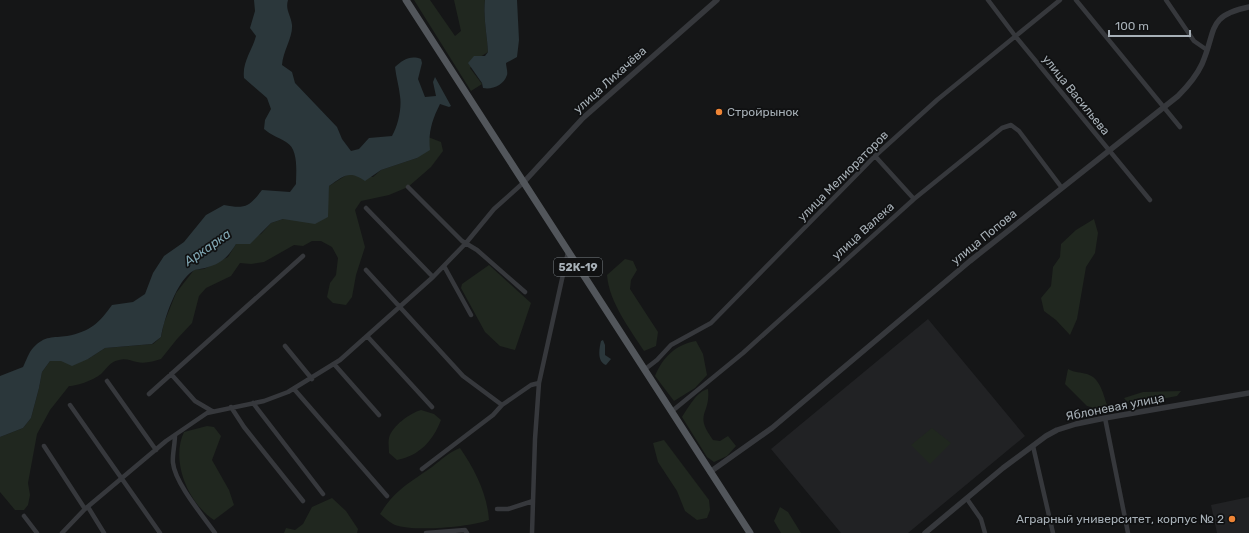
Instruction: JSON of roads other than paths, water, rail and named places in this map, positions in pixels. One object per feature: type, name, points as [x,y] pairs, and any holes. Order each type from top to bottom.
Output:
[{"type":"main road","name":"52К-19","points":[[406,0],[750,533]]},
{"type":"street","name":"улица Лихачёва","points":[[523,182],[583,118],[717,0]]},
{"type":"street","name":"улица Васильева","points":[[988,0],[1016,37],[1150,200]]},
{"type":"street","name":"улица Мелиораторов","points":[[644,370],[657,360],[671,345],[711,324],[875,156],[937,100],[1060,0]]},
{"type":"street","points":[[1076,0],[1180,127]]},
{"type":"street","points":[[1166,0],[1194,41],[1206,50]]},
{"type":"street","name":"улица Попова","points":[[710,472],[772,428],[970,261],[1187,87],[1199,70],[1213,28],[1221,17],[1235,10],[1249,7]]},
{"type":"street","name":"улица Валека","points":[[671,412],[743,353],[914,199],[1002,128],[1011,125],[1019,131],[1062,188]]},
{"type":"street","points":[[875,156],[914,199]]},
{"type":"street","points":[[62,533],[86,508],[156,450],[207,412],[264,401],[294,389],[334,364],[433,277],[466,243],[494,210],[523,182]]},
{"type":"street","points":[[408,187],[462,241],[499,268],[525,292]]},
{"type":"street","points":[[366,208],[433,277]]},
{"type":"street","points":[[532,533],[539,383],[568,252]]},
{"type":"street","points":[[149,394],[303,256]]},
{"type":"street","points":[[444,266],[471,315]]},
{"type":"street","points":[[366,270],[463,376],[502,406]]},
{"type":"street","points":[[367,336],[432,407]]},
{"type":"street","points":[[285,346],[312,379]]},
{"type":"street","points":[[334,364],[379,415]]},
{"type":"street","points":[[172,374],[195,401],[212,411]]},
{"type":"street","points":[[107,381],[156,450]]},
{"type":"street","points":[[422,469],[493,415],[502,406],[531,385],[539,383]]},
{"type":"street","points":[[294,389],[387,496]]},
{"type":"street","name":"Яблоневая улица","points":[[924,533],[1046,436],[1067,426],[1249,393]]},
{"type":"street","points":[[253,403],[323,494]]},
{"type":"street","points":[[70,405],[160,533]]},
{"type":"street","points":[[231,407],[244,427],[303,501]]},
{"type":"street","points":[[1105,418],[1128,533]]},
{"type":"street","points":[[175,435],[173,462],[176,476],[215,533]]},
{"type":"street","points":[[44,446],[104,533]]},
{"type":"street","points":[[1033,446],[1053,533]]},
{"type":"street","points":[[967,498],[981,519],[985,533]]},
{"type":"street","points":[[498,509],[508,509],[533,501]]},
{"type":"street","points":[[24,516],[37,533]]},
{"type":"street","points":[[426,533],[465,530],[467,533]]},
{"type":"water","name":"Аркарка","points":[[254,0],[288,0],[287,7],[292,30],[282,65],[292,72],[295,83],[337,127],[342,139],[351,151],[359,149],[369,138],[392,136],[398,122],[400,111],[400,92],[395,67],[401,62],[410,58],[421,59],[422,63],[418,79],[425,97],[436,96],[433,82],[435,77],[451,106],[449,107],[440,104],[437,110],[430,132],[430,150],[417,158],[381,170],[365,181],[351,175],[343,177],[329,186],[328,217],[315,224],[283,219],[271,223],[250,244],[236,244],[230,253],[220,262],[193,271],[182,283],[172,301],[161,337],[152,344],[105,348],[88,359],[72,366],[61,361],[50,361],[42,372],[31,418],[23,428],[0,437],[0,376],[23,367],[30,352],[37,344],[45,339],[82,332],[99,321],[112,305],[133,302],[145,294],[153,273],[164,256],[184,242],[206,215],[224,205],[237,207],[246,205],[254,200],[262,190],[290,192],[296,184],[296,161],[293,150],[286,142],[264,129],[265,120],[271,109],[267,98],[244,78],[244,67],[256,36],[250,28],[255,11]]},
{"type":"water","points":[[485,0],[517,0],[519,40],[517,57],[506,63],[507,74],[503,82],[490,88],[483,88],[482,83],[468,63],[474,56],[485,56],[488,52]]},
{"type":"water","points":[[603,340],[605,345],[605,355],[611,359],[606,365],[601,361],[599,355],[601,341]]},
{"type":"place","name":"Стройрынок","points":[[719,112]]},
{"type":"place","name":"Аграрный университет, корпус № 2","points":[[1232,519]]}]
